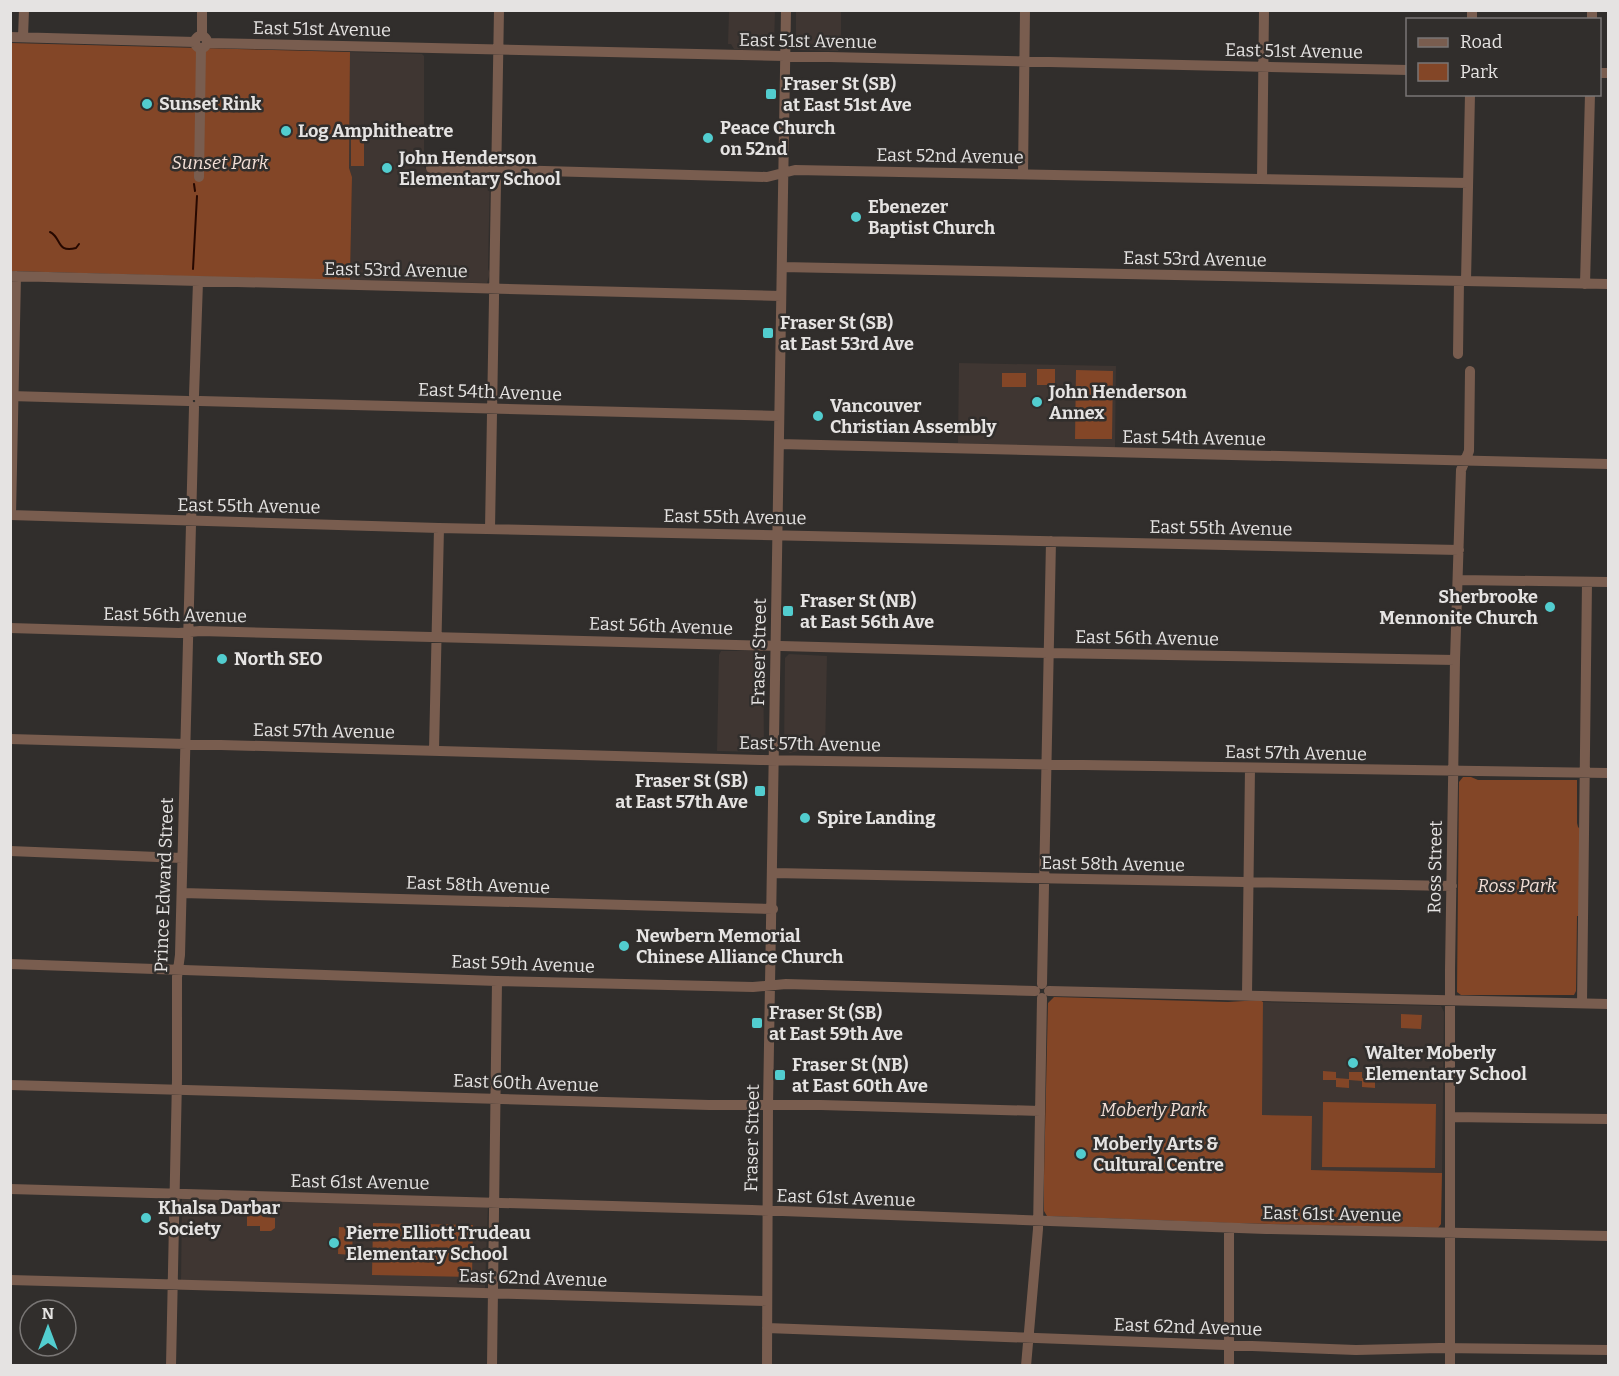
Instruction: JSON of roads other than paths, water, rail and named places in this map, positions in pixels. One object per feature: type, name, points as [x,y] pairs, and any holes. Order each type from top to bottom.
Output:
[{"type":"street","points":[[23,37],[24,10]]},
{"type":"street","points":[[199,177],[202,10]]},
{"type":"street","points":[[490,529],[499,10]]},
{"type":"street","name":"Fraser Street","points":[[767,1365],[768,1106],[786,10]]},
{"type":"street","points":[[1023,174],[1025,10]]},
{"type":"street","points":[[1262,178],[1264,10]]},
{"type":"street","name":"East 51st Avenue","points":[[10,37],[1406,70]]},
{"type":"street","points":[[1458,354],[1468,183],[1470,96]]},
{"type":"street","points":[[1585,284],[1590,96]]},
{"type":"street","name":"East 52nd Avenue","points":[[431,168],[767,177],[795,170],[1468,183]]},
{"type":"street","name":"East 53rd Avenue","points":[[782,267],[1608,284]]},
{"type":"street","points":[[11,515],[13,276]]},
{"type":"street","name":"East 53rd Avenue","points":[[13,276],[781,296]]},
{"type":"street","name":"Prince Edward Street","points":[[171,1365],[178,969],[193,522],[198,282]]},
{"type":"street","name":"Ross Street","points":[[1450,1365],[1450,1001],[1455,660],[1461,472],[1469,451],[1470,371]]},
{"type":"street","name":"East 54th Avenue","points":[[12,396],[779,416]]},
{"type":"street","name":"East 54th Avenue","points":[[779,444],[1608,464]]},
{"type":"street","name":"East 55th Avenue","points":[[11,515],[439,528],[1459,550]]},
{"type":"street","points":[[434,750],[439,528]]},
{"type":"street","points":[[1026,1365],[1038,1221],[1051,541]]},
{"type":"street","points":[[1459,580],[1608,582]]},
{"type":"street","points":[[1582,1003],[1587,582]]},
{"type":"street","name":"East 56th Avenue","points":[[10,628],[436,636],[1048,653],[1455,660]]},
{"type":"street","name":"East 57th Avenue","points":[[10,739],[775,760],[1608,773]]},
{"type":"street","points":[[1247,995],[1250,768]]},
{"type":"street","points":[[10,851],[182,858]]},
{"type":"street","name":"East 58th Avenue","points":[[773,873],[1452,886]]},
{"type":"street","name":"East 58th Avenue","points":[[182,893],[773,909]]},
{"type":"street","name":"East 59th Avenue","points":[[10,964],[497,981],[796,985],[1608,1004]]},
{"type":"street","points":[[492,1365],[497,981]]},
{"type":"street","name":"East 60th Avenue","points":[[10,1084],[768,1106],[821,1105],[1040,1111]]},
{"type":"street","points":[[1450,1117],[1608,1119]]},
{"type":"street","name":"East 61st Avenue","points":[[10,1189],[495,1202],[1229,1228],[1608,1236]]},
{"type":"street","points":[[1229,1228],[1229,1365]]},
{"type":"street","name":"East 62nd Avenue","points":[[10,1280],[767,1300]]},
{"type":"street","name":"East 62nd Avenue","points":[[767,1328],[1356,1350],[1450,1348],[1608,1350]]},
{"type":"waterway","points":[[194,184],[195,191]]},
{"type":"waterway","points":[[193,269],[197,196]]},
{"type":"waterway","points":[[50,232],[62,247],[76,248],[79,244]]},
{"type":"place","name":"Fraser St (SB) at East 51st Ave","points":[[771,94]]},
{"type":"place","name":"Sunset Rink","points":[[147,104]]},
{"type":"place","name":"Log Amphitheatre","points":[[286,131]]},
{"type":"place","name":"Peace Church on 52nd","points":[[708,138]]},
{"type":"place","name":"John Henderson Elementary School","points":[[387,168]]},
{"type":"place","name":"Ebenezer Baptist Church","points":[[856,217]]},
{"type":"place","name":"Fraser St (SB) at East 53rd Ave","points":[[768,333]]},
{"type":"place","name":"John Henderson Annex","points":[[1037,402]]},
{"type":"place","name":"Vancouver Christian Assembly","points":[[818,416]]},
{"type":"place","name":"Sherbrooke Mennonite Church","points":[[1550,607]]},
{"type":"place","name":"Fraser St (NB) at East 56th Ave","points":[[788,611]]},
{"type":"place","name":"North SEO","points":[[222,659]]},
{"type":"place","name":"Fraser St (SB) at East 57th Ave","points":[[760,791]]},
{"type":"place","name":"Spire Landing","points":[[805,818]]},
{"type":"place","name":"Newbern Memorial Chinese Alliance Church","points":[[624,946]]},
{"type":"place","name":"Fraser St (SB) at East 59th Ave","points":[[757,1023]]},
{"type":"place","name":"Walter Moberly Elementary School","points":[[1353,1063]]},
{"type":"place","name":"Fraser St (NB) at East 60th Ave","points":[[780,1075]]},
{"type":"place","name":"Moberly Arts & Cultural Centre","points":[[1081,1154]]},
{"type":"place","name":"Khalsa Darbar Society","points":[[146,1218]]},
{"type":"place","name":"Pierre Elliott Trudeau Elementary School","points":[[334,1243]]},
{"type":"park label","name":"Sunset Park","points":[[220,163]]},
{"type":"park label","name":"Ross Park","points":[[1517,886]]},
{"type":"park label","name":"Moberly Park","points":[[1154,1110]]}]
